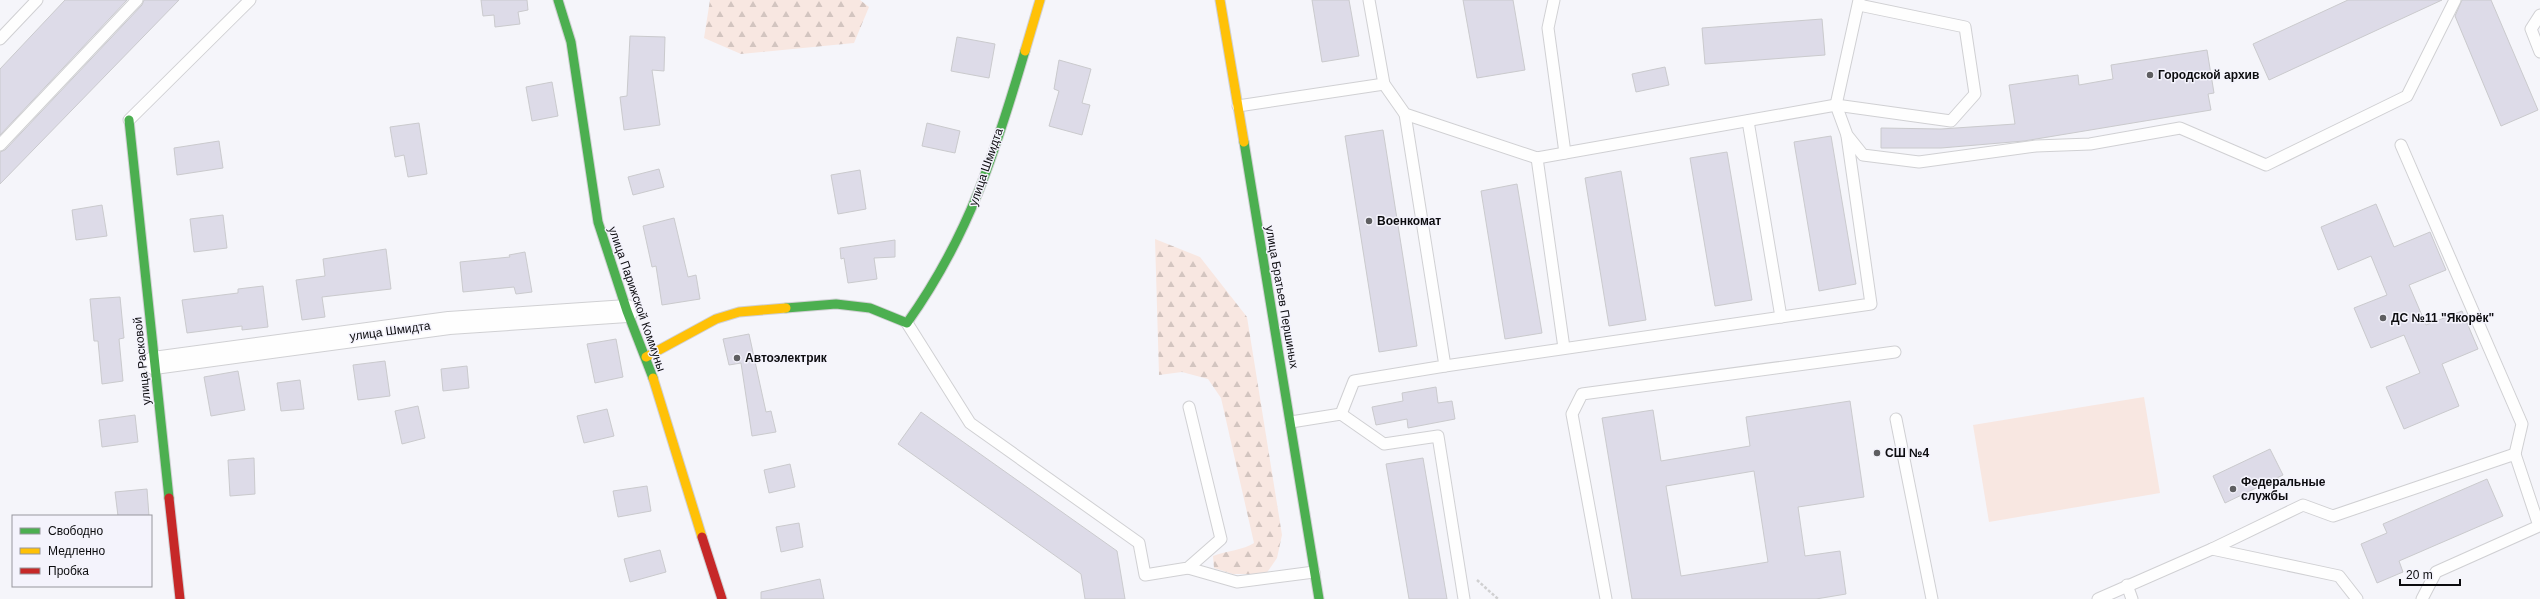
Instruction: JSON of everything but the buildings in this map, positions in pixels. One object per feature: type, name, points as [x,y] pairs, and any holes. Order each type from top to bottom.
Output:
[{"type":"street","name":"улица Парижской Коммуны","points":[[558,0],[571,42],[598,222],[626,311],[646,357],[722,599]]},
{"type":"street","name":"улица Шмидта","points":[[907,322],[928,296],[979,196],[1040,0]]},
{"type":"street","name":"улица Братьев Першиных","points":[[1220,0],[1319,599]]},
{"type":"street","name":"улица Расковой","points":[[129,120],[180,599]]},
{"type":"street","points":[[646,357],[716,319],[739,312],[836,304],[870,308],[907,322]]},
{"type":"street","name":"улица Шмидта","points":[[154,362],[449,323],[626,311]]},
{"type":"lane","points":[[0,39],[37,0]]},
{"type":"lane","points":[[0,145],[137,0]]},
{"type":"lane","points":[[129,120],[250,0]]},
{"type":"lane","points":[[1025,0],[1040,0]]},
{"type":"lane","points":[[1369,0],[1384,84],[1405,114],[1445,366]]},
{"type":"lane","points":[[1554,0],[1548,28],[1564,153]]},
{"type":"lane","points":[[1847,134],[1863,155],[1919,162],[2036,146],[2090,144],[2180,128],[2266,165],[2407,96],[2455,0]]},
{"type":"lane","points":[[1341,414],[1354,380],[1871,304],[1847,134],[1836,105],[1859,3],[1965,27],[1975,94],[1951,121],[1836,105],[1537,158],[1405,114]]},
{"type":"lane","points":[[2540,16],[2531,29],[2540,52]]},
{"type":"lane","points":[[1238,106],[1384,84]]},
{"type":"lane","points":[[1748,121],[1781,317]]},
{"type":"lane","points":[[2401,145],[2522,424],[2515,454],[2540,527],[2436,572],[2422,599]]},
{"type":"lane","points":[[1537,158],[1564,348]]},
{"type":"lane","points":[[907,322],[970,423],[1139,543],[1145,575],[1188,568],[1237,582],[1314,572]]},
{"type":"lane","points":[[1606,599],[1572,414],[1582,394],[1895,352]]},
{"type":"lane","points":[[1188,568],[1221,539],[1189,407]]},
{"type":"lane","points":[[1290,422],[1341,414],[1384,444],[1438,436],[1464,599]]},
{"type":"lane","points":[[1896,419],[1932,599]]},
{"type":"lane","points":[[2098,599],[2212,550],[2302,505],[2333,516],[2515,454]]},
{"type":"lane","points":[[2212,550],[2339,576],[2357,599]]},
{"type":"lane","points":[[2127,586],[2132,599]]},
{"type":"green space","points":[[710,0],[860,0],[869,7],[854,43],[741,54],[704,38]]},
{"type":"green space","points":[[1155,239],[1200,257],[1247,317],[1282,535],[1277,558],[1266,574],[1233,574],[1214,568],[1213,556],[1254,543],[1221,398],[1208,379],[1182,372],[1159,375]]},
{"type":"green space","points":[[2144,397],[2160,493],[1989,522],[1973,425]]},
{"type":"traffic: fast","points":[[558,0],[571,42],[598,222],[627,311],[653,378]]},
{"type":"traffic: fast","points":[[786,308],[836,304],[870,308],[907,323],[929,291],[964,226],[991,159],[1025,51]]},
{"type":"traffic: fast","points":[[129,120],[169,498]]},
{"type":"traffic: fast","points":[[1244,142],[1319,599]]},
{"type":"traffic: slow","points":[[1025,51],[1040,0]]},
{"type":"traffic: slow","points":[[1220,0],[1244,142]]},
{"type":"traffic: slow","points":[[646,357],[716,319],[739,312],[786,308]]},
{"type":"traffic: slow","points":[[653,378],[702,537]]},
{"type":"traffic: jam","points":[[169,498],[180,599]]},
{"type":"traffic: jam","points":[[702,537],[722,599]]},
{"type":"place","name":"Городской архив","points":[[2150,75]]},
{"type":"place","name":"Военкомат","points":[[1369,221]]},
{"type":"place","name":"ДС №11 \"Якорёк\"","points":[[2383,318]]},
{"type":"place","name":"Автоэлектрик","points":[[737,358]]},
{"type":"place","name":"СШ №4","points":[[1877,453]]},
{"type":"place","name":"Федеральные службы","points":[[2233,489]]}]
